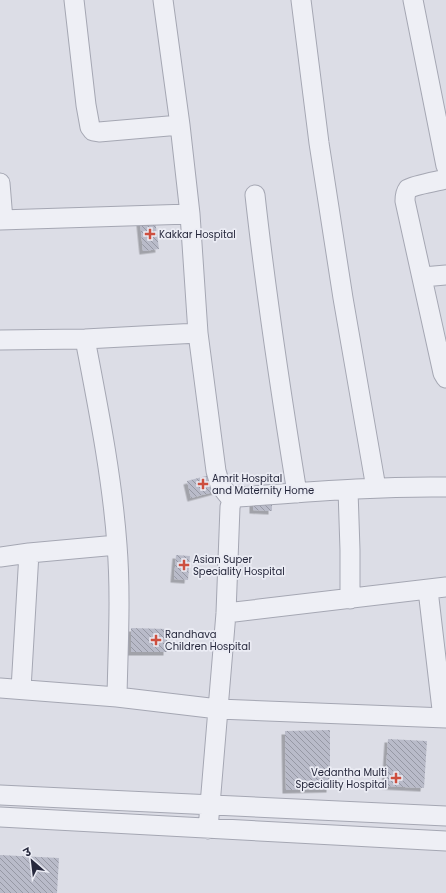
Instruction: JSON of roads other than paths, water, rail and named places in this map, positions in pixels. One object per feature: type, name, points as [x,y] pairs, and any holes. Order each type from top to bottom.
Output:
[{"type":"street","points":[[74,0],[86,105],[90,127],[93,131],[99,132],[180,125]]},
{"type":"street","points":[[163,0],[180,125],[190,214],[198,333],[216,471],[220,485],[232,500]]},
{"type":"street","points":[[301,0],[319,143],[343,298],[376,488]]},
{"type":"street","points":[[413,0],[446,166]]},
{"type":"street","points":[[446,179],[416,186],[408,189],[405,194],[405,201],[443,373],[446,378]]},
{"type":"street","points":[[0,183],[2,220],[190,214]]},
{"type":"street","points":[[255,195],[278,376],[298,493]]},
{"type":"street","points":[[422,277],[446,275]]},
{"type":"street","points":[[0,340],[85,339],[198,333]]},
{"type":"street","points":[[85,339],[109,470],[117,545],[119,593],[117,697]]},
{"type":"street","points":[[208,829],[226,613],[230,506],[232,500],[238,497],[376,488],[446,487]]},
{"type":"street","points":[[348,490],[350,599]]},
{"type":"street","points":[[0,557],[117,545]]},
{"type":"street","points":[[22,689],[28,553]]},
{"type":"street","points":[[0,688],[117,697],[218,709],[445,718],[437,589],[226,613]]},
{"type":"street","points":[[0,795],[446,816]]},
{"type":"street","points":[[0,817],[446,841]]},
{"type":"place","name":"Kakkar Hospital","points":[[150,234]]},
{"type":"place","name":"Amrit Hospital and Maternity Home","points":[[203,484]]},
{"type":"place","name":"Asian Super Speciality Hospital","points":[[184,565]]},
{"type":"place","name":"Randhava Children Hospital","points":[[156,640]]},
{"type":"place","name":"Vedantha Multi Speciality Hospital","points":[[396,778]]}]
